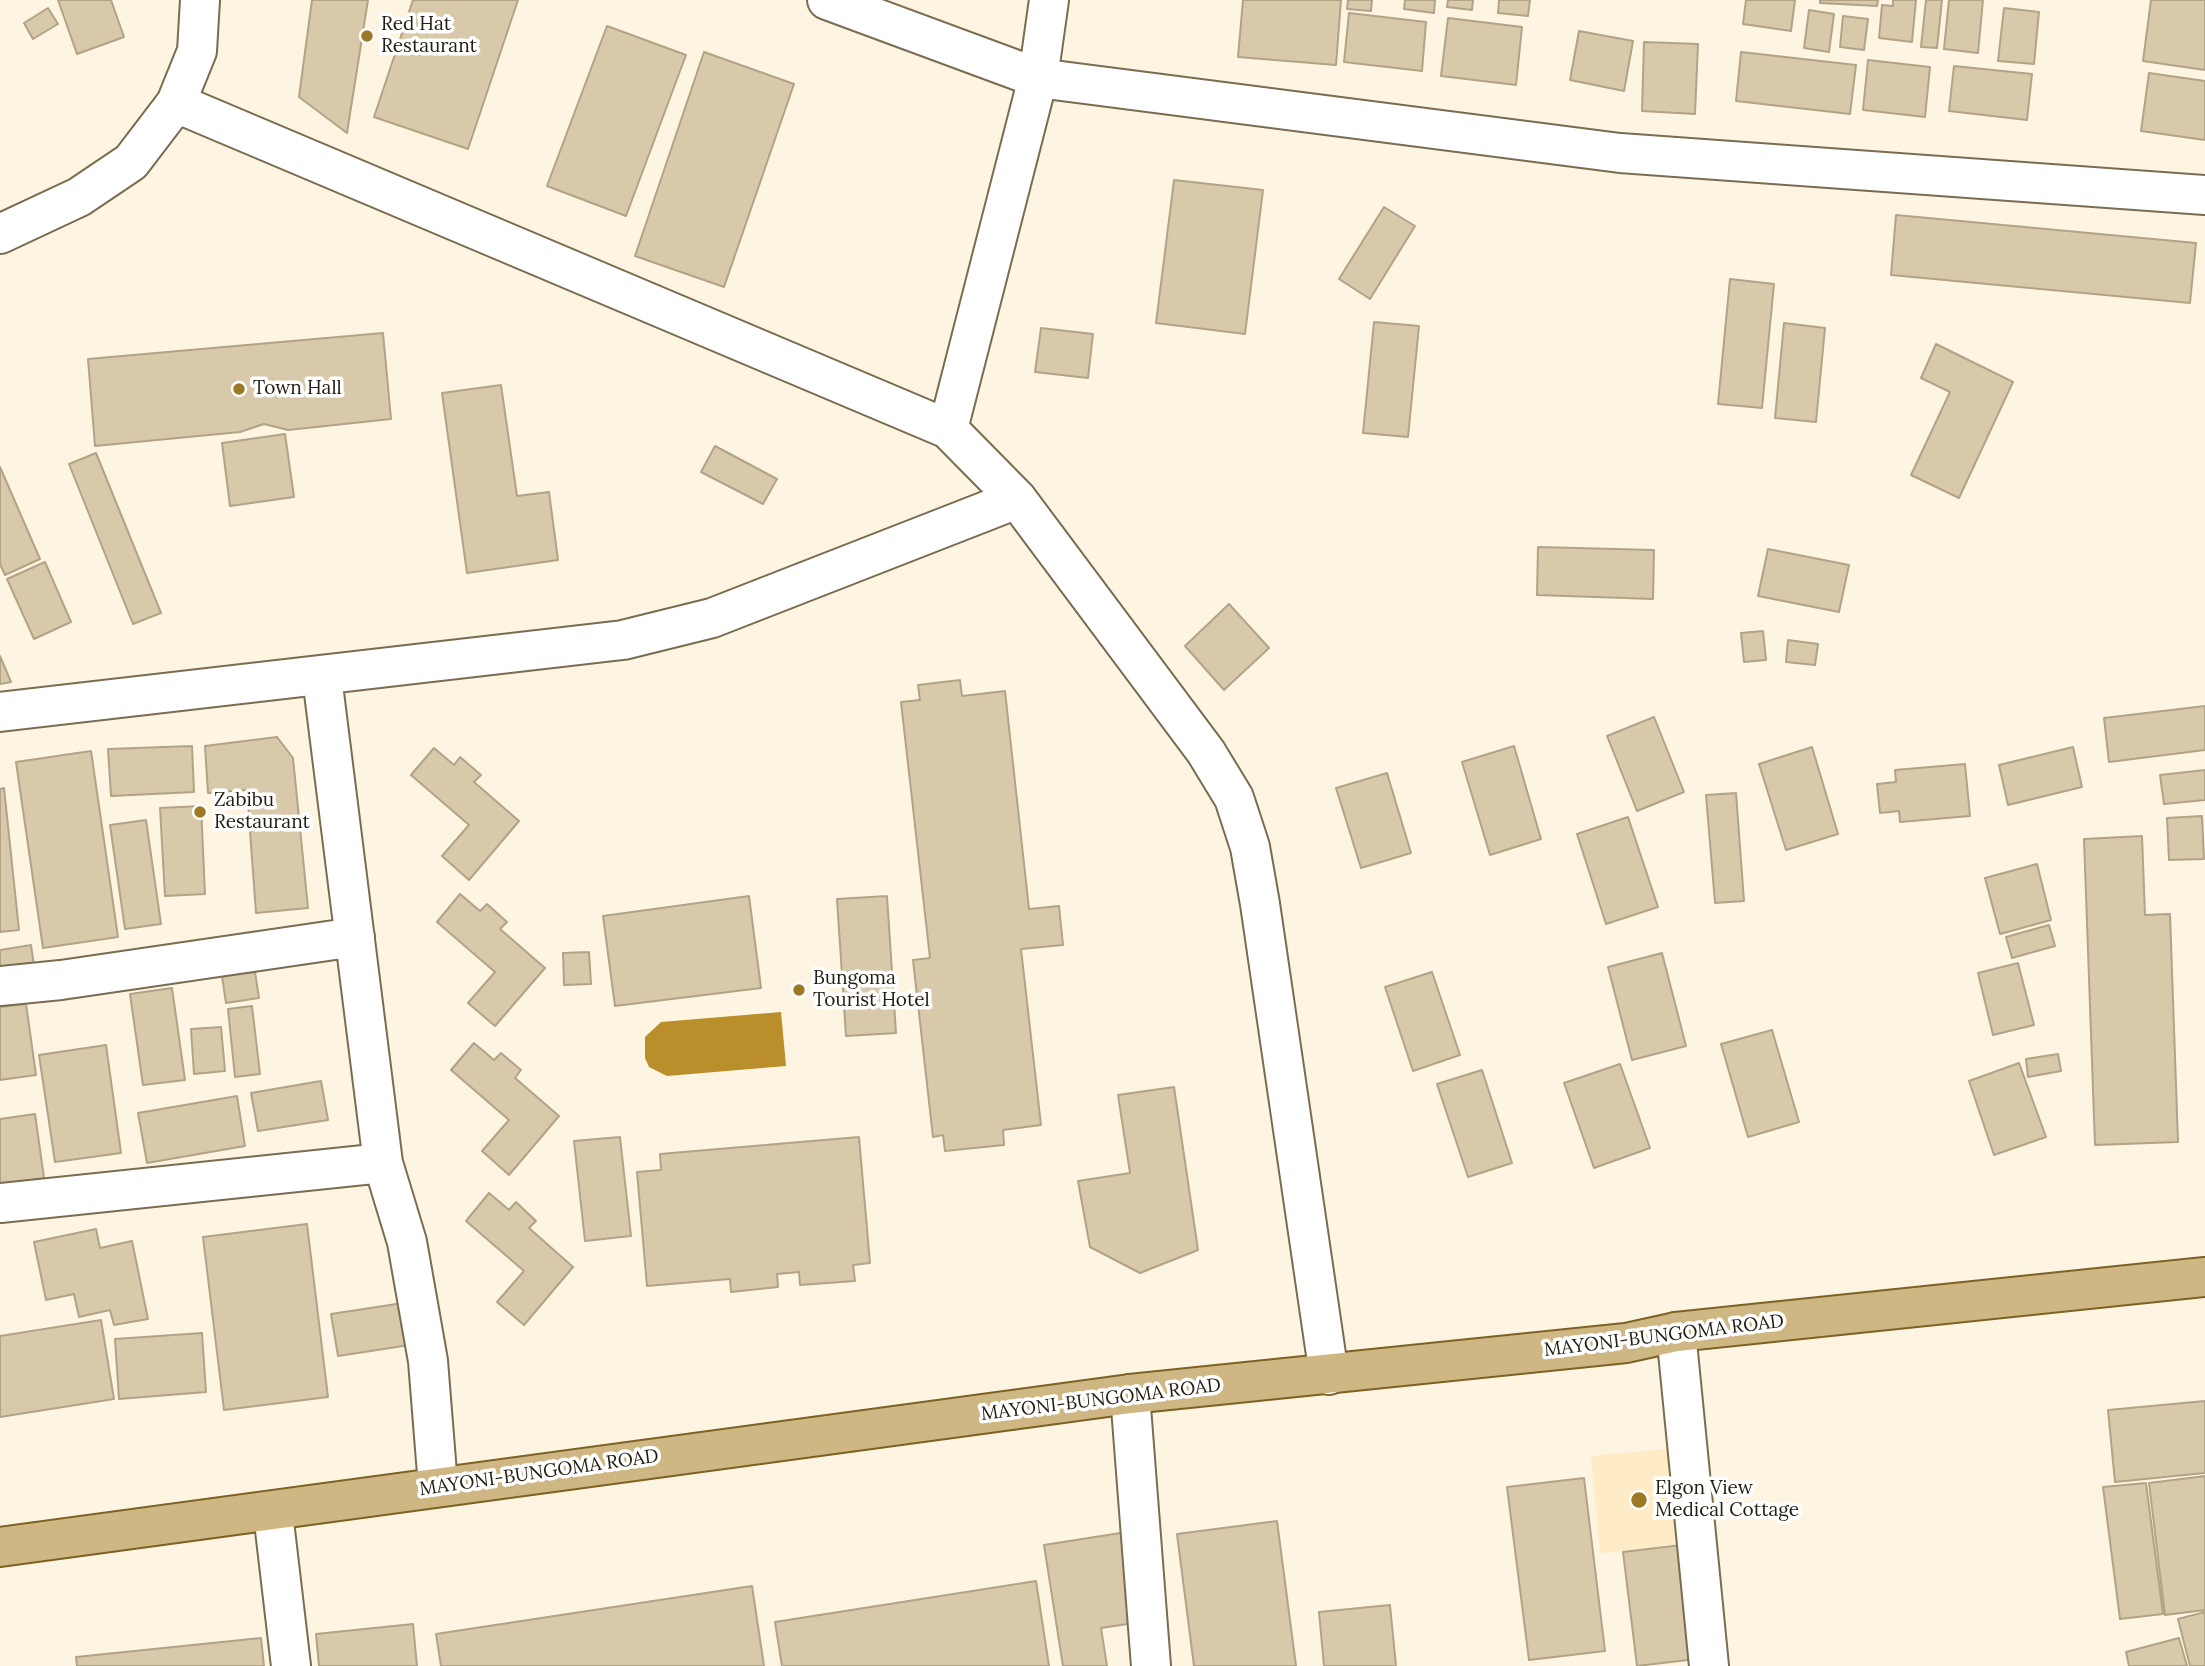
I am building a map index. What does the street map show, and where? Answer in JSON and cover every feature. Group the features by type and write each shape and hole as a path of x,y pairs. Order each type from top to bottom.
{"main road":[{"name":"MAYONI-BUNGOMA ROAD","path":"0,1547 273,1513 438,1486 1130,1394 1626,1343 1676,1332 2205,1277"}],"street":[{"path":"0,234 79,197 131,162 176,103 197,51 200,0"},
{"path":"827,0 1038,78 1620,153 2205,195"},
{"path":"948,429 1038,78 1049,0"},
{"path":"176,103 948,429 1017,499 1206,752 1234,799 1250,847 1329,1375"},
{"path":"0,712 322,677 623,640 699,621 1017,499"},
{"path":"322,677 383,1163 407,1242 428,1361 438,1486"},
{"path":"0,986 61,980 355,937"},
{"path":"0,1203 383,1163"},
{"path":"1676,1332 1709,1666"},
{"path":"1130,1394 1152,1666"},
{"path":"273,1513 291,1666"}],"shaded area":[{"path":"781,1012 786,1066 667,1076 649,1067 645,1058 645,1037 661,1022"},
{"name":"Elgon View Medical Cottage","path":"1677,1448 1686,1545 1600,1553 1591,1456"}],"building":[{"path":"58,0 111,0 124,37 77,54"},
{"path":"312,0 368,0 347,133 299,97"},
{"path":"413,0 518,0 468,149 374,117"},
{"path":"1243,0 1341,0 1336,65 1238,57"},
{"path":"1348,0 1372,0 1371,11 1347,9"},
{"path":"1405,0 1435,0 1434,13 1404,9"},
{"path":"1448,0 1473,0 1472,10 1447,7"},
{"path":"1499,0 1530,0 1528,16 1498,13"},
{"path":"1746,0 1795,0 1791,31 1743,24"},
{"path":"1820,0 1878,0 1877,6 1820,3"},
{"path":"1893,0 1916,0 1912,42 1879,38 1882,5 1893,6"},
{"path":"1926,0 1942,0 1937,48 1921,47"},
{"path":"1949,0 1983,0 1978,53 1944,49"},
{"path":"2151,0 2205,0 2205,70 2143,61"},
{"path":"48,8 58,24 33,39 24,23"},
{"path":"2004,8 2039,12 2034,64 1998,61"},
{"path":"1809,10 1834,14 1829,52 1804,48"},
{"path":"1349,13 1426,22 1422,71 1344,62"},
{"path":"1843,16 1868,19 1864,50 1840,47"},
{"path":"1448,18 1522,27 1516,85 1441,76"},
{"path":"607,26 686,55 626,216 547,186"},
{"path":"1579,31 1633,41 1624,91 1570,80"},
{"path":"1644,42 1698,44 1695,114 1642,111"},
{"path":"704,52 794,84 724,287 635,256"},
{"path":"1741,52 1856,65 1850,114 1736,101"},
{"path":"1868,60 1930,67 1925,117 1863,110"},
{"path":"1954,66 2032,74 2027,120 1949,111"},
{"path":"2149,73 2205,81 2205,140 2141,131"},
{"path":"1174,180 1263,190 1245,334 1156,323"},
{"path":"1384,207 1415,226 1370,299 1339,279"},
{"path":"1896,215 2196,243 2190,303 1891,275"},
{"path":"1730,279 1774,284 1762,408 1718,404"},
{"path":"1374,322 1419,326 1408,437 1363,433"},
{"path":"1784,323 1825,328 1816,422 1775,418"},
{"path":"1041,328 1093,334 1088,378 1035,372"},
{"name":"Town Hall","path":"383,333 391,419 288,430 264,424 240,432 95,446 88,359"},
{"path":"1936,344 2013,382 1959,498 1911,475 1950,392 1921,378"},
{"path":"501,385 517,496 549,492 558,560 467,573 442,393"},
{"path":"285,434 294,497 230,506 222,443"},
{"path":"715,446 777,479 763,504 701,472"},
{"path":"96,453 161,613 133,624 69,464"},
{"path":"0,467 40,559 5,575 0,564"},
{"path":"1538,547 1654,550 1653,599 1537,595"},
{"path":"1768,549 1849,565 1839,612 1758,596"},
{"path":"45,562 71,622 34,639 7,579"},
{"path":"1229,604 1269,648 1224,690 1185,646"},
{"path":"1763,631 1766,660 1744,662 1741,633"},
{"path":"1788,640 1818,644 1815,665 1786,662"},
{"path":"0,656 11,682 0,684"},
{"path":"960,680 962,696 1005,691 1029,909 1059,906 1063,945 1021,949 1041,1125 1003,1130 1004,1145 945,1151 943,1135 933,1137 913,960 930,958 901,702 920,700 918,685"},
{"path":"2205,706 2205,750 2109,762 2104,718"},
{"path":"1654,717 1684,792 1637,811 1607,736"},
{"path":"277,737 293,758 308,908 256,913 247,790 208,793 205,746"},
{"path":"192,746 194,792 111,796 108,749"},
{"path":"1514,746 1541,839 1490,855 1462,762"},
{"path":"1812,747 1838,834 1786,850 1759,764"},
{"path":"2073,747 2082,787 2008,805 1999,765"},
{"path":"434,748 454,765 460,757 481,775 474,782 519,821 469,880 442,856 469,825 411,775"},
{"path":"91,751 118,937 43,948 16,762"},
{"path":"1965,764 1970,816 1900,822 1899,811 1880,813 1877,784 1896,782 1895,770"},
{"path":"2205,770 2205,800 2164,804 2160,775"},
{"path":"1387,773 1411,853 1361,868 1336,788"},
{"path":"4,788 19,930 0,932 0,789"},
{"path":"1736,793 1744,901 1715,903 1706,795"},
{"path":"201,806 205,894 165,896 160,808"},
{"path":"2202,816 2204,859 2169,860 2167,818"},
{"path":"1628,817 1658,907 1606,924 1577,834"},
{"path":"146,820 161,924 125,929 110,825"},
{"path":"2142,836 2145,915 2170,914 2178,1142 2095,1145 2084,839"},
{"path":"2037,864 2051,920 2000,934 1985,878"},
{"path":"460,894 480,911 487,904 507,922 500,929 545,968 495,1026 468,1003 495,972 437,922"},
{"path":"749,896 761,988 615,1006 603,916"},
{"path":"887,896 896,1033 846,1036 837,899"},
{"path":"2049,925 2055,946 2012,958 2006,937"},
{"path":"31,945 35,973 0,978 0,950"},
{"path":"589,952 591,984 564,985 563,953"},
{"path":"1662,953 1686,1046 1632,1060 1608,967"},
{"path":"2018,963 2034,1025 1993,1035 1978,973"},
{"path":"255,972 259,998 226,1003 222,976"},
{"path":"1432,972 1460,1055 1413,1071 1385,987"},
{"path":"172,988 185,1080 143,1085 130,994"},
{"path":"26,1004 36,1075 0,1080 0,1007"},
{"path":"252,1006 260,1074 235,1077 228,1009"},
{"path":"221,1027 225,1071 194,1074 191,1029"},
{"path":"1772,1030 1799,1122 1748,1137 1721,1044"},
{"path":"474,1043 494,1060 501,1053 521,1070 515,1078 559,1116 509,1175 482,1151 509,1120 451,1070"},
{"path":"106,1045 121,1153 55,1162 39,1055"},
{"path":"2058,1054 2061,1071 2028,1077 2026,1059"},
{"path":"2019,1063 2046,1137 1994,1155 1969,1081"},
{"path":"1620,1064 1650,1148 1594,1168 1564,1083"},
{"path":"1482,1070 1512,1163 1468,1177 1437,1084"},
{"path":"321,1081 328,1120 258,1131 251,1093"},
{"path":"1174,1087 1198,1250 1140,1273 1090,1247 1078,1181 1130,1173 1118,1095"},
{"path":"237,1096 245,1146 147,1163 138,1113"},
{"path":"35,1114 44,1178 0,1185 0,1119"},
{"path":"620,1137 631,1236 585,1241 574,1141"},
{"path":"859,1137 870,1263 853,1265 855,1281 800,1285 799,1272 777,1274 778,1287 731,1292 730,1279 647,1286 637,1172 661,1170 660,1154"},
{"path":"489,1193 509,1210 516,1202 536,1221 529,1228 573,1267 524,1325 497,1302 524,1271 466,1221"},
{"path":"307,1224 328,1397 224,1410 203,1237"},
{"path":"96,1229 100,1248 132,1241 148,1319 114,1325 110,1310 79,1317 74,1294 46,1300 34,1242"},
{"path":"403,1303 410,1345 338,1356 331,1314"},
{"path":"101,1320 114,1399 0,1417 0,1336"},
{"path":"202,1333 206,1392 119,1399 115,1339"},
{"path":"2205,1401 2205,1473 2115,1482 2108,1410"},
{"path":"2205,1476 2205,1610 2165,1615 2149,1483"},
{"path":"1584,1478 1605,1651 1529,1660 1507,1487"},
{"path":"2146,1483 2163,1614 2120,1619 2103,1487"},
{"path":"1277,1521 1296,1666 1194,1666 1177,1534"},
{"path":"1127,1532 1141,1622 1101,1628 1107,1666 1063,1666 1044,1545"},
{"path":"1690,1544 1705,1658 1637,1666 1623,1552"},
{"path":"1036,1581 1049,1666 782,1666 775,1622"},
{"path":"752,1586 764,1666 441,1666 436,1634"},
{"path":"1390,1605 1396,1666 1324,1666 1319,1612"},
{"path":"2205,1612 2205,1666 2190,1666 2178,1619"},
{"path":"413,1624 417,1666 319,1666 316,1634"},
{"path":"261,1638 264,1666 77,1666 76,1657"},
{"path":"2179,1638 2187,1666 2129,1666 2126,1652"}],"place":[{"name":"Red Hat Restaurant","path":"367,36"},
{"name":"Town Hall","path":"239,389"},
{"name":"Zabibu Restaurant","path":"200,812"},
{"name":"Bungoma Tourist Hotel","path":"799,990"},
{"name":"Elgon View Medical Cottage","path":"1639,1500"}]}
